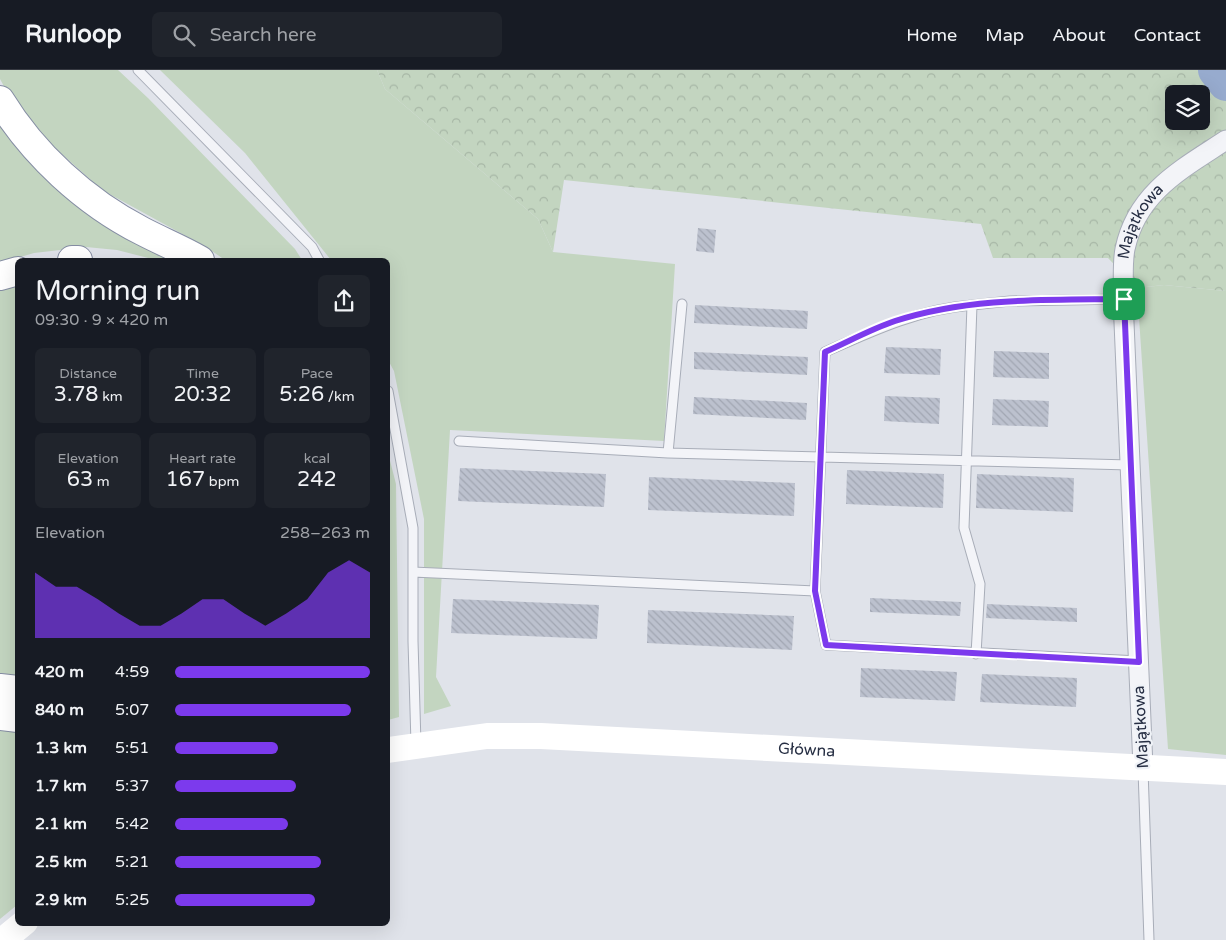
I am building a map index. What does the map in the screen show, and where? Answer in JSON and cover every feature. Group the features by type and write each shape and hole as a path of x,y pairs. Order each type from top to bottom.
{"highway":[{"path":"0,100 36,148 61,174 103,208 141,231 196,258"},
{"path":"0,276 15,272"},
{"path":"0,688 15,690"},
{"path":"0,716 15,718"}],"main road":[{"name":"Główna","path":"390,750 416,744 487,736 541,736 1226,772"},
{"path":"3,940 20,926"}],"street":[{"name":"Majątkowa","path":"1143,768 1124,299 1125,249 1141,207 1170,178 1226,140"}],"lane":[{"path":"138,70 312,247 318,258"},
{"path":"1124,299 1010,301 955,306 894,321 825,352 815,591 826,645 1139,662"},
{"path":"668,453 682,304"},
{"path":"972,305 968,461 964,528 980,584 976,654"},
{"path":"390,402 413,528 416,744"},
{"path":"459,441 668,453 1130,465"},
{"path":"413,572 815,591"},
{"name":"Majątkowa","path":"1143,768 1149,940"}],"green space":[{"path":"0,70 118,70 148,98 295,249 301,258 222,258 206,247 102,190 46,140 6,90 0,79"},
{"path":"160,70 377,70 385,89 538,219 553,252 675,264 664,441 450,430 436,677 451,706 424,714 424,519 394,371 390,364 390,258 329,258 245,153"},
{"path":"377,70 1226,70 1226,291 1164,285 1137,288 1108,258 993,258 981,224 564,180 553,252 538,219 385,89"},
{"path":"0,124 175,258 148,258 117,250 86,247 34,253 0,263"},
{"path":"15,284 15,676 0,673 0,290"},
{"path":"1164,285 1226,291 1226,755 1168,749 1137,288"},
{"path":"390,461 396,484 399,717 390,719"},
{"path":"0,726 15,728 15,907 0,919"}],"building":[{"path":"698,228 716,230 714,253 696,251"},
{"path":"695,305 808,311 807,329 694,323"},
{"path":"886,347 941,349 940,375 884,373"},
{"path":"994,351 1049,353 1049,379 993,377"},
{"path":"694,352 808,357 807,375 694,369"},
{"path":"885,396 940,398 939,424 884,421"},
{"path":"694,397 807,403 806,420 693,414"},
{"path":"993,399 1049,401 1048,427 992,425"},
{"path":"460,468 606,474 604,507 458,501"},
{"path":"847,470 944,474 943,508 846,504"},
{"path":"977,474 1074,478 1073,512 976,508"},
{"path":"649,477 795,483 794,516 648,510"},
{"path":"870,598 961,602 960,616 870,612"},
{"path":"453,599 599,605 597,639 451,633"},
{"path":"987,604 1077,608 1077,622 986,618"},
{"path":"648,610 794,616 792,650 647,643"},
{"path":"861,668 957,672 955,701 860,697"},
{"path":"982,674 1077,678 1076,707 980,702"}],"waterway":[{"path":"1216,70 1226,83"}],"route":[{"path":"1124,299 1139,662 826,645 815,591 825,352 894,321 955,306 1010,301 1124,299"}]}
